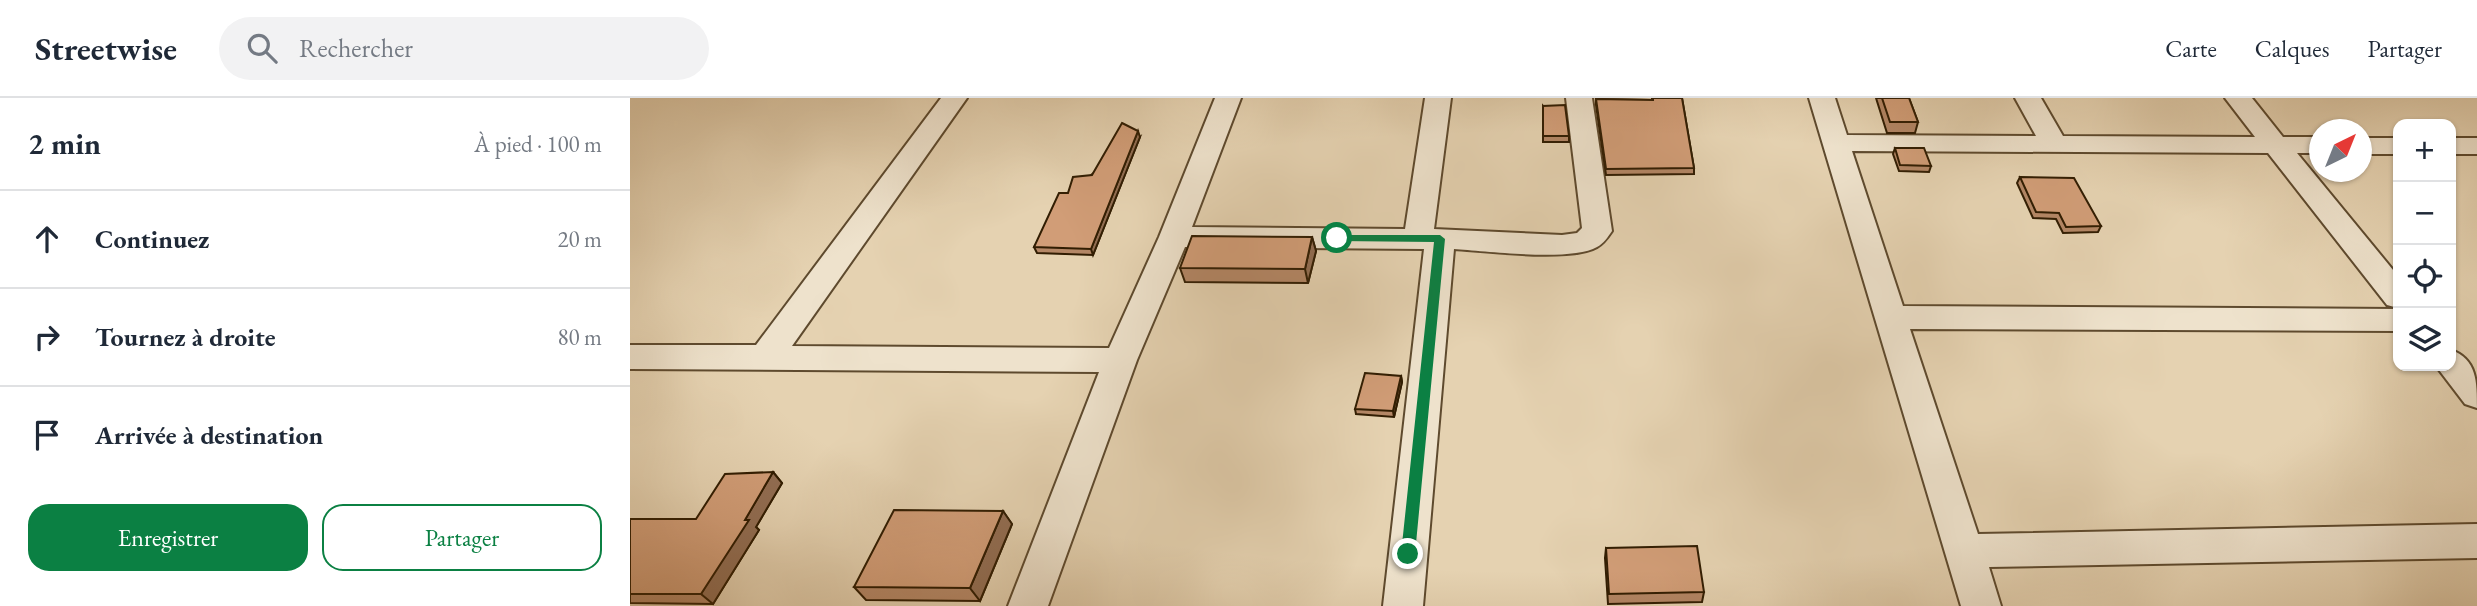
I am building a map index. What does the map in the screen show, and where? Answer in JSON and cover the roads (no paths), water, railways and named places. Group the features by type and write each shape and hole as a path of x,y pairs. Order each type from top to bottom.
{"street":[{"path":"765,358 954,98"},
{"path":"1028,606 1120,360 1174,237 1227,98"},
{"path":"1403,606 1438,98"},
{"path":"1174,237 1429,239 1562,244 1586,241 1597,231 1578,98"},
{"path":"1822,98 1981,606"},
{"path":"2028,98 2054,144"},
{"path":"2238,98 2393,291"},
{"path":"1836,143 2309,145"},
{"path":"2372,146 2393,146"},
{"path":"2456,146 2477,146"},
{"path":"1890,317 2393,320"},
{"path":"630,357 1120,360"},
{"path":"2456,368 2477,395"},
{"path":"1965,551 2477,541"}]}
